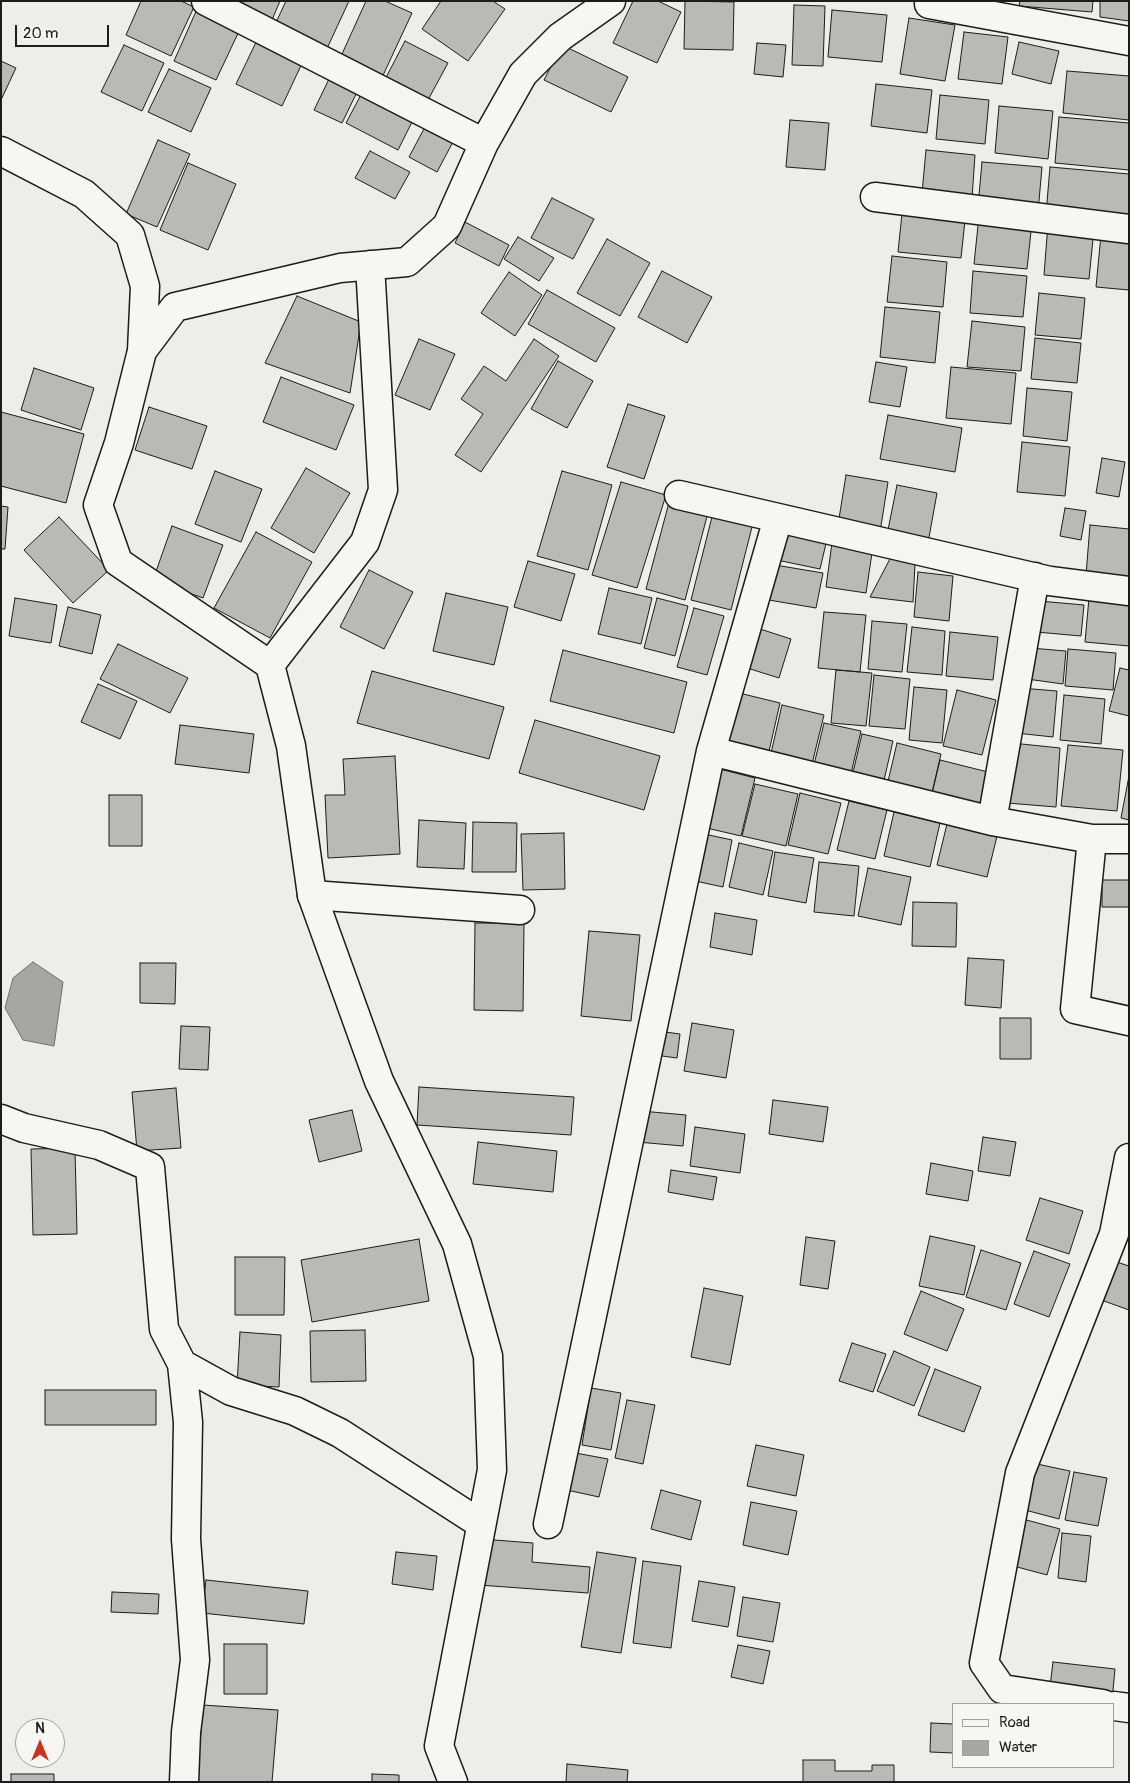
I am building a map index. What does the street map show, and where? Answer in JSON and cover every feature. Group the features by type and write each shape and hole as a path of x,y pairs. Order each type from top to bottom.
{"street":[{"path":"206,1 484,144"},
{"path":"142,351 175,307 340,268 407,262 447,226 484,144 523,74 560,37 611,1"},
{"path":"924,2 1129,41"},
{"path":"1,151 84,194 130,235 145,286 142,351 119,443 98,505 118,562 270,665 291,746 312,895 379,1081 458,1244 488,1356 492,1470 439,1746 453,1782"},
{"path":"875,197 1129,229"},
{"path":"270,665 365,542 383,490 370,265"},
{"path":"679,495 1035,577 1129,591"},
{"path":"548,1524 711,751 778,518"},
{"path":"992,822 1035,577"},
{"path":"711,751 992,822 1092,839 1129,839"},
{"path":"1092,839 1075,1009 1129,1021"},
{"path":"312,895 520,910"},
{"path":"1,1119 24,1128 99,1145 150,1167 164,1329 182,1364 188,1422 186,1539 195,1660 186,1732 184,1782"},
{"path":"1096,1703 1002,1689 984,1663 1020,1473 1114,1234 1129,1158"},
{"path":"182,1364 231,1391 295,1411 340,1433 481,1524"},
{"path":"1115,1706 1129,1708"}],"water":[{"path":"33,962 63,982 54,1046 23,1040 5,1008 13,978"}],"building":[{"path":"141,1 181,1 194,7 171,56 126,35"},
{"path":"226,1 280,1 269,27"},
{"path":"286,1 349,1 324,55 272,31"},
{"path":"366,1 385,1 412,13 379,84 337,65"},
{"path":"441,1 493,1 505,9 468,61 422,29"},
{"path":"633,1 658,1 681,12 657,63 613,43"},
{"path":"685,1 734,2 733,50 684,49"},
{"path":"1020,1 1093,1 1092,12 1019,6"},
{"path":"1100,1 1129,1 1129,21 1100,17"},
{"path":"794,5 825,6 823,66 792,65"},
{"path":"198,7 241,27 216,80 174,61"},
{"path":"832,10 887,15 882,62 828,57"},
{"path":"909,18 955,25 945,81 900,74"},
{"path":"964,32 1008,37 1002,84 958,79"},
{"path":"260,34 306,55 282,106 236,84"},
{"path":"405,41 448,63 422,111 380,89"},
{"path":"1019,42 1059,51 1051,84 1012,74"},
{"path":"757,43 786,45 783,77 754,74"},
{"path":"124,45 164,63 142,111 101,92"},
{"path":"562,45 628,77 611,112 544,80"},
{"path":"1,61 16,68 1,100"},
{"path":"169,69 211,88 191,132 148,112"},
{"path":"1067,71 1129,76 1129,120 1063,113"},
{"path":"331,75 359,88 342,123 314,110"},
{"path":"876,84 932,90 927,133 871,126"},
{"path":"364,89 415,116 398,150 346,123"},
{"path":"940,95 989,100 985,144 936,139"},
{"path":"999,106 1053,111 1048,159 995,153"},
{"path":"1059,117 1129,123 1129,170 1055,163"},
{"path":"790,120 829,123 825,170 786,167"},
{"path":"426,125 454,140 437,172 409,157"},
{"path":"158,140 190,154 157,227 126,214"},
{"path":"926,150 975,155 972,198 922,193"},
{"path":"370,151 410,172 395,199 355,178"},
{"path":"982,162 1042,167 1038,212 978,206"},
{"path":"188,163 236,184 208,250 160,230"},
{"path":"1050,167 1129,174 1129,222 1046,214"},
{"path":"552,198 594,219 573,259 531,238"},
{"path":"903,204 966,211 961,258 898,252"},
{"path":"979,216 1032,222 1027,269 974,264"},
{"path":"465,222 509,245 499,266 455,243"},
{"path":"1048,224 1094,229 1089,279 1044,275"},
{"path":"1101,235 1129,238 1129,290 1096,287"},
{"path":"518,237 554,258 539,281 504,259"},
{"path":"607,239 650,263 620,316 577,293"},
{"path":"892,256 947,262 943,307 887,302"},
{"path":"662,271 712,297 687,343 638,317"},
{"path":"973,271 1027,276 1023,317 970,313"},
{"path":"509,272 542,295 515,336 481,313"},
{"path":"547,290 615,328 596,362 528,324"},
{"path":"1039,293 1085,298 1081,339 1035,335"},
{"path":"297,296 361,322 350,393 265,363"},
{"path":"885,307 940,312 935,363 880,357"},
{"path":"972,321 1025,327 1021,371 967,367"},
{"path":"1035,338 1081,343 1077,383 1031,379"},
{"path":"419,339 455,354 430,410 395,395"},
{"path":"534,339 559,356 481,472 455,455 483,414 461,399 484,366 506,381"},
{"path":"558,361 593,381 567,428 531,409"},
{"path":"876,362 907,367 900,407 869,402"},
{"path":"951,367 1016,373 1011,424 946,418"},
{"path":"34,368 94,388 81,430 21,410"},
{"path":"281,377 354,405 336,450 263,422"},
{"path":"1027,388 1072,392 1067,441 1023,436"},
{"path":"628,404 665,416 644,479 607,467"},
{"path":"149,407 207,426 192,469 135,450"},
{"path":"1,412 84,434 66,503 1,486"},
{"path":"888,415 962,428 955,472 880,459"},
{"path":"1022,442 1070,447 1065,496 1017,492"},
{"path":"1102,458 1125,462 1119,497 1096,493"},
{"path":"306,468 350,493 314,553 271,528"},
{"path":"215,471 262,489 241,542 195,524"},
{"path":"562,471 612,485 588,570 537,556"},
{"path":"846,475 888,482 880,532 838,525"},
{"path":"621,482 666,495 637,588 592,575"},
{"path":"897,485 937,493 928,543 887,535"},
{"path":"671,495 710,505 685,600 646,589"},
{"path":"715,505 755,515 731,610 691,600"},
{"path":"1,506 8,507 5,549 1,549"},
{"path":"1065,508 1086,511 1081,540 1060,536"},
{"path":"59,517 109,570 73,603 24,550"},
{"path":"780,525 828,535 820,569 772,559"},
{"path":"1090,525 1129,529 1129,579 1086,575"},
{"path":"172,526 223,545 203,598 153,580"},
{"path":"256,532 312,562 270,638 214,608"},
{"path":"832,543 872,553 866,593 826,587"},
{"path":"891,557 915,564 913,602 870,597"},
{"path":"528,561 575,574 561,621 514,607"},
{"path":"769,564 823,573 816,608 763,599"},
{"path":"369,570 413,592 384,649 340,627"},
{"path":"918,572 953,576 949,621 914,617"},
{"path":"609,588 652,598 641,644 598,634"},
{"path":"446,593 508,607 494,665 433,651"},
{"path":"15,598 57,605 51,643 9,636"},
{"path":"657,598 688,606 675,656 644,648"},
{"path":"1089,598 1129,602 1129,646 1085,642"},
{"path":"1039,601 1084,605 1081,636 1036,632"},
{"path":"68,607 101,615 92,654 59,646"},
{"path":"694,608 724,616 707,675 677,667"},
{"path":"824,612 866,615 860,672 818,668"},
{"path":"872,621 907,624 902,672 868,669"},
{"path":"912,627 945,631 942,675 907,672"},
{"path":"757,628 791,639 779,678 744,667"},
{"path":"950,632 998,637 993,680 946,676"},
{"path":"118,644 188,678 170,713 100,679"},
{"path":"1030,648 1066,651 1063,684 1027,679"},
{"path":"1068,649 1116,653 1113,690 1065,686"},
{"path":"563,650 687,682 674,733 550,701"},
{"path":"1120,668 1129,670 1129,716 1109,711"},
{"path":"836,670 872,673 866,726 831,723"},
{"path":"372,671 504,707 489,759 357,723"},
{"path":"874,675 910,679 905,729 869,726"},
{"path":"98,684 137,701 120,739 81,722"},
{"path":"914,687 947,690 942,743 909,740"},
{"path":"1020,688 1057,691 1053,737 1016,733"},
{"path":"957,690 996,700 982,755 943,746"},
{"path":"731,691 780,703 767,760 718,749"},
{"path":"1064,695 1105,699 1101,744 1060,740"},
{"path":"782,705 824,715 810,772 769,762"},
{"path":"535,720 660,756 644,810 519,773"},
{"path":"824,723 861,731 849,782 812,773"},
{"path":"180,725 254,734 249,773 175,764"},
{"path":"862,734 893,741 882,789 851,781"},
{"path":"897,743 941,754 930,801 886,790"},
{"path":"1012,743 1060,748 1056,807 1007,803"},
{"path":"1068,745 1123,750 1117,811 1061,806"},
{"path":"395,756 400,854 328,858 325,795 345,795 343,759"},
{"path":"940,760 996,774 987,812 931,798"},
{"path":"712,767 755,778 741,836 698,826"},
{"path":"1129,776 1129,820 1121,818"},
{"path":"755,784 798,794 786,846 742,836"},
{"path":"800,793 841,803 828,854 788,845"},
{"path":"109,795 142,795 142,846 109,846"},
{"path":"849,801 887,810 875,859 837,850"},
{"path":"894,812 940,823 930,867 884,856"},
{"path":"419,820 466,823 464,869 417,867"},
{"path":"948,820 998,832 987,877 937,865"},
{"path":"473,822 517,823 516,872 472,872"},
{"path":"695,832 732,840 723,887 686,879"},
{"path":"564,833 565,889 523,890 521,834"},
{"path":"739,843 773,851 763,895 729,887"},
{"path":"775,852 814,858 806,903 768,896"},
{"path":"819,862 859,866 854,916 814,912"},
{"path":"868,868 911,877 901,925 858,916"},
{"path":"1102,880 1129,880 1129,907 1102,907"},
{"path":"913,902 957,903 956,947 912,946"},
{"path":"715,913 757,920 752,955 710,947"},
{"path":"475,923 524,923 523,1011 474,1010"},
{"path":"589,931 640,935 631,1021 581,1016"},
{"path":"968,958 1004,960 1001,1008 965,1005"},
{"path":"140,963 176,963 175,1004 140,1003"},
{"path":"1000,1018 1031,1018 1031,1059 1000,1059"},
{"path":"692,1023 734,1030 726,1078 684,1071"},
{"path":"181,1026 210,1027 208,1070 179,1069"},
{"path":"658,1031 680,1034 677,1058 655,1055"},
{"path":"419,1087 574,1097 571,1135 417,1125"},
{"path":"176,1088 181,1148 137,1151 132,1092"},
{"path":"773,1100 828,1107 823,1142 769,1134"},
{"path":"352,1110 362,1151 319,1162 309,1120"},
{"path":"641,1111 686,1115 683,1146 637,1142"},
{"path":"695,1127 745,1134 740,1173 690,1166"},
{"path":"983,1137 1016,1142 1010,1176 978,1171"},
{"path":"478,1142 557,1151 553,1192 473,1184"},
{"path":"75,1148 77,1234 33,1235 31,1149"},
{"path":"931,1163 973,1171 968,1201 926,1194"},
{"path":"671,1170 717,1177 713,1200 668,1192"},
{"path":"1040,1198 1083,1211 1069,1254 1026,1240"},
{"path":"930,1236 975,1246 964,1295 919,1286"},
{"path":"806,1237 835,1241 828,1289 800,1285"},
{"path":"419,1239 429,1301 312,1322 301,1260"},
{"path":"981,1250 1021,1263 1006,1310 966,1297"},
{"path":"1034,1251 1070,1264 1049,1317 1014,1304"},
{"path":"235,1257 285,1257 284,1315 235,1315"},
{"path":"1107,1259 1129,1266 1129,1310 1093,1297"},
{"path":"704,1288 743,1296 730,1365 691,1357"},
{"path":"921,1291 964,1309 947,1351 904,1334"},
{"path":"365,1330 366,1381 311,1382 310,1331"},
{"path":"240,1332 281,1335 279,1387 237,1385"},
{"path":"852,1343 886,1354 873,1392 839,1381"},
{"path":"894,1351 930,1367 914,1406 877,1391"},
{"path":"935,1369 981,1387 964,1432 918,1415"},
{"path":"591,1388 621,1393 611,1450 582,1445"},
{"path":"45,1390 156,1390 156,1425 45,1425"},
{"path":"627,1400 655,1405 643,1464 615,1458"},
{"path":"756,1445 804,1455 796,1496 747,1486"},
{"path":"570,1452 608,1459 599,1497 562,1489"},
{"path":"1037,1464 1070,1471 1059,1519 1025,1510"},
{"path":"1074,1472 1107,1478 1098,1526 1065,1520"},
{"path":"661,1490 701,1501 691,1540 651,1529"},
{"path":"751,1502 797,1511 788,1555 743,1545"},
{"path":"1019,1518 1060,1529 1047,1575 1006,1564"},
{"path":"1062,1533 1091,1536 1086,1582 1058,1578"},
{"path":"482,1539 533,1543 532,1562 590,1567 588,1593 479,1585"},
{"path":"396,1552 437,1556 433,1590 392,1584"},
{"path":"597,1552 636,1558 621,1653 581,1647"},
{"path":"643,1561 681,1566 671,1648 633,1643"},
{"path":"206,1580 308,1591 304,1624 202,1613"},
{"path":"699,1581 735,1587 728,1627 692,1621"},
{"path":"112,1592 159,1594 158,1614 111,1612"},
{"path":"743,1597 780,1603 773,1642 737,1636"},
{"path":"224,1644 267,1644 267,1694 224,1694"},
{"path":"738,1645 770,1651 763,1684 731,1677"},
{"path":"1053,1662 1115,1669 1112,1701 1049,1695"},
{"path":"203,1705 278,1710 272,1782 197,1782"},
{"path":"931,1723 952,1724 952,1753 930,1752"},
{"path":"803,1760 835,1760 835,1771 872,1771 872,1765 894,1765 894,1782 803,1782"},
{"path":"567,1764 628,1770 627,1782 566,1782"},
{"path":"11,1774 54,1774 54,1782 11,1782"},
{"path":"372,1774 399,1775 399,1782 372,1782"}]}
